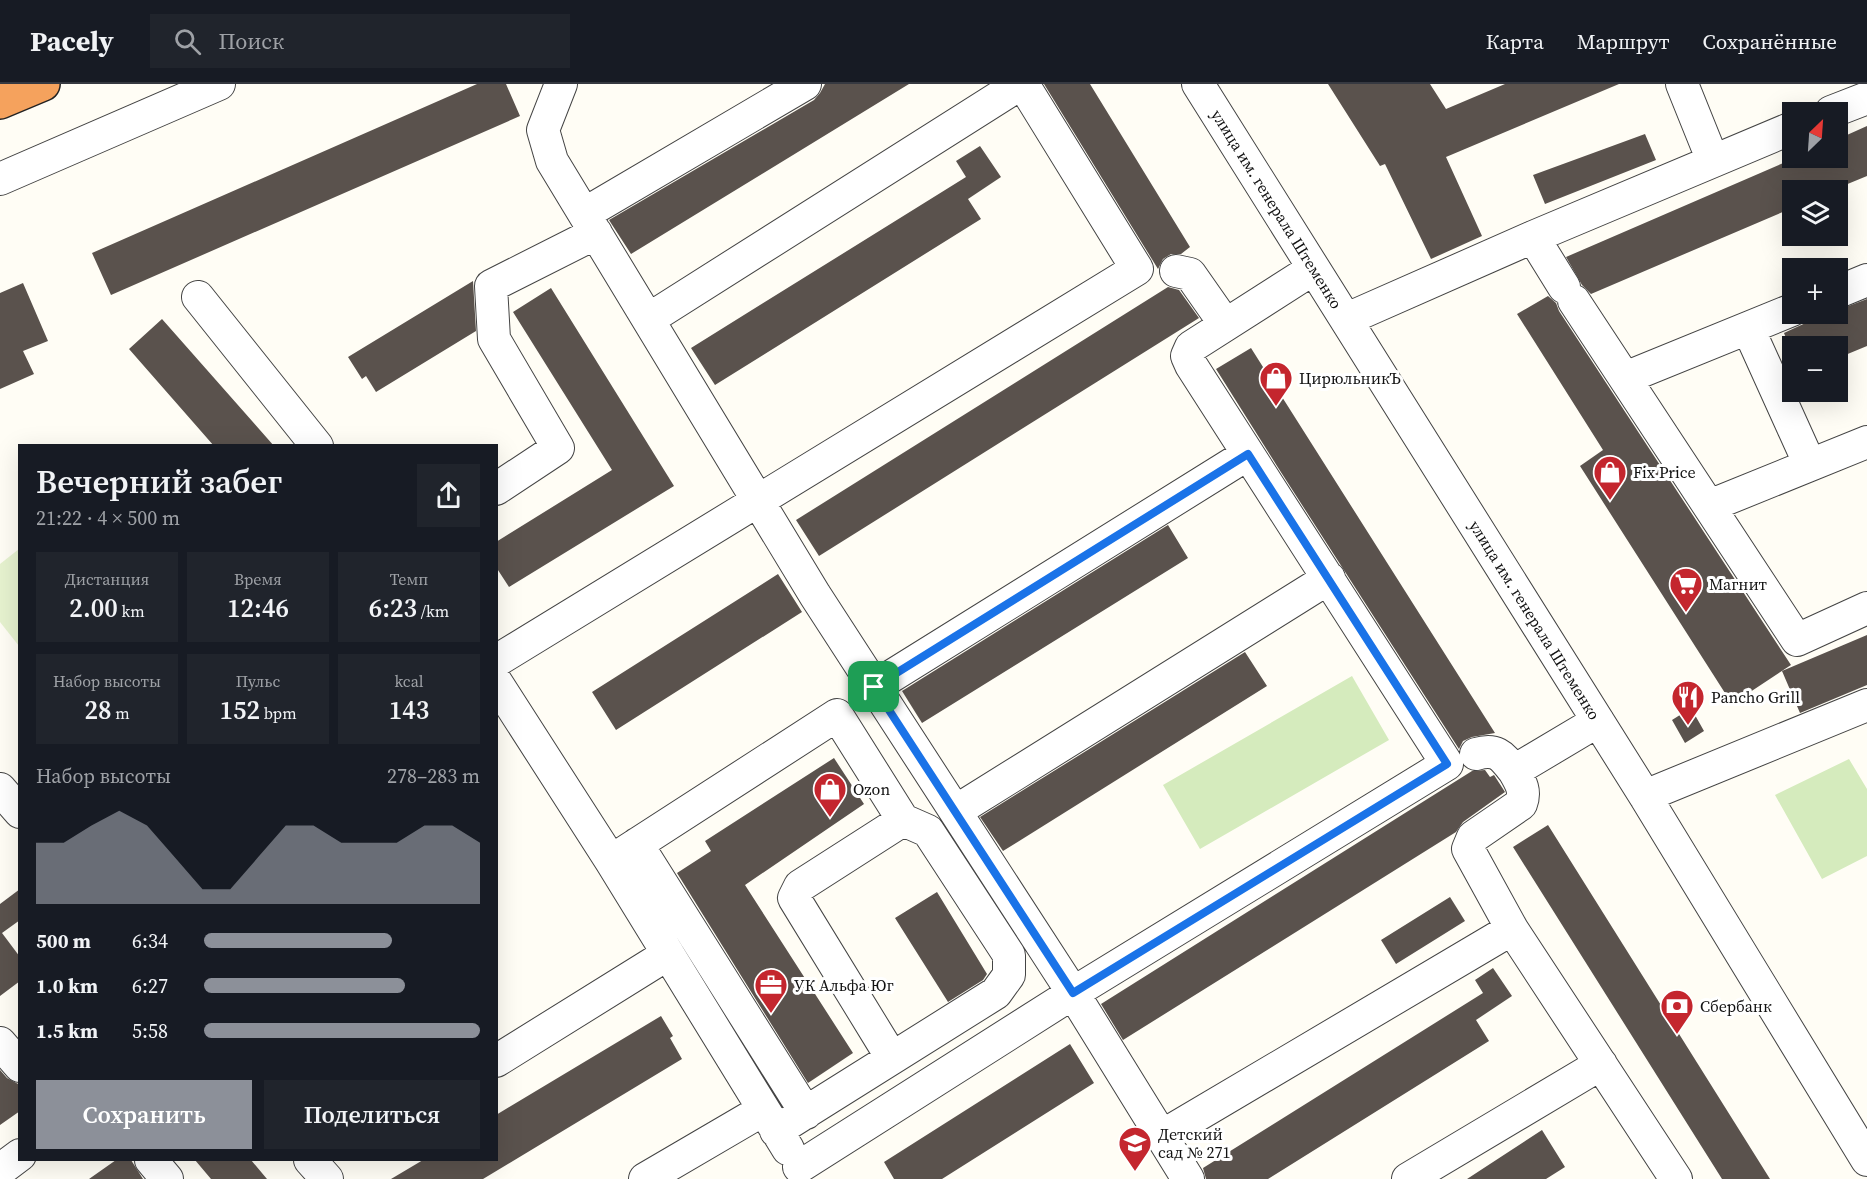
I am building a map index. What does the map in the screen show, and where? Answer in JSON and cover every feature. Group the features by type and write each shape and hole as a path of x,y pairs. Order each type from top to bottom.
{"highway":[{"path":"0,102 43,84"}],"street":[{"path":"0,179 219,84"},
{"path":"561,84 543,130 552,161 758,502 874,687 1073,993 1188,1179"},
{"path":"498,488 558,448 494,339 491,286 805,84"},
{"path":"649,319 1022,84 1158,272"},
{"name":"улица им. генерала Штеменко","path":"1198,84 1645,796 1867,1160"},
{"path":"1682,84 1713,161"},
{"path":"1848,105 1867,98"},
{"path":"1347,319 1533,237 1782,132"},
{"path":"1533,237 1797,640 1867,609"},
{"path":"1313,269 1191,347 1187,356 1329,578 1461,759"},
{"path":"498,660 758,502 1158,272 1191,274 1225,324"},
{"path":"1848,288 1867,280"},
{"path":"198,297 315,444"},
{"path":"1625,378 1782,314"},
{"path":"1748,328 1810,465"},
{"path":"1708,506 1867,442"},
{"path":"874,687 1248,454"},
{"path":"956,811 1329,578"},
{"path":"498,685 611,861 803,1173 1073,993 1461,759 1485,752 1502,755 1514,771 1522,786 1524,796 1521,804 1473,837 1468,849 1512,929 1676,1179"},
{"path":"1645,796 1864,712"},
{"path":"611,861 837,715 903,820 928,831 1009,955 1009,975 996,993 806,1113 770,1121 645,1179"},
{"path":"1514,771 1598,721"},
{"path":"0,789 18,810"},
{"path":"892,1058 794,898 800,886 903,820"},
{"path":"637,844 806,1113"},
{"path":"1162,1136 1512,929"},
{"path":"498,1060 668,954"},
{"path":"0,1043 18,1064"},
{"path":"1408,1179 1601,1064"},
{"path":"0,1170 18,1156"},
{"path":"152,1161 167,1179"}],"green space":[{"path":"18,550 18,645 0,622 0,564"},
{"path":"1352,676 1389,740 1200,849 1163,785"},
{"path":"1849,759 1867,789 1867,856 1822,879 1775,795"}],"building":[{"path":"477,84 506,84 520,116 111,295 92,253"},
{"path":"825,84 909,84 631,254 609,220 814,100"},
{"path":"1044,84 1090,84 1190,247 1181,254 1171,254 1163,259 1158,269"},
{"path":"1328,84 1430,84 1446,109 1505,84 1619,84 1446,157 1482,236 1431,259 1385,164 1380,166"},
{"path":"1867,126 1867,176 1848,184 1848,180 1782,180 1782,212 1591,294 1582,285 1566,257 1782,164 1782,168 1848,168 1848,135"},
{"path":"1645,134 1656,160 1545,204 1533,175"},
{"path":"980,146 1001,177 968,199 981,219 715,385 691,348 966,177 956,161"},
{"path":"473,281 476,331 376,392 366,376 362,379 348,357"},
{"path":"23,283 48,341 23,351 34,374 0,389 0,293"},
{"path":"1168,287 1179,290 1199,318 819,556 796,520"},
{"path":"551,288 674,486 509,587 498,570 498,541 612,470 513,312"},
{"path":"1548,296 1556,303 1559,311 1791,665 1732,704 1580,466 1603,450 1517,314"},
{"path":"1867,299 1867,346 1848,354 1848,336 1785,336 1784,333 1803,324 1848,324 1848,306"},
{"path":"162,319 272,444 212,444 129,349"},
{"path":"1251,348 1495,733 1463,741 1459,749 1277,466 1216,369"},
{"path":"1168,525 1188,558 922,723 902,691"},
{"path":"778,574 802,612 616,730 592,692"},
{"path":"1867,635 1867,685 1800,713 1782,671"},
{"path":"1245,652 1267,686 1003,851 980,817"},
{"name":"Pancho Grill","path":"1691,708 1704,731 1685,743 1672,720"},
{"path":"834,758 864,804 745,885 853,1053 808,1083 677,873 711,851 705,841"},
{"path":"1485,770 1490,777 1494,775 1505,792 1463,822 1456,832 1123,1040 1101,1004 1472,771"},
{"path":"1548,825 1770,1179 1722,1179 1513,847"},
{"path":"18,890 18,921 2,933 18,954 18,982 0,996 0,904"},
{"path":"937,892 987,974 983,980 948,1002 895,918"},
{"path":"1450,897 1465,921 1396,964 1381,940"},
{"path":"1493,968 1512,996 1476,1020 1489,1041 1268,1179 1206,1179 1203,1168 1483,993 1475,980"},
{"path":"661,1016 673,1036 670,1038 682,1059 483,1179 391,1179 421,1161 498,1161 498,1114"},
{"path":"1070,1044 1094,1083 942,1179 894,1179 884,1162"},
{"path":"0,1070 7,1078 18,1084 18,1112 0,1125"},
{"path":"1542,1130 1565,1167 1546,1179 1467,1179"},
{"path":"115,1161 132,1161 143,1179 89,1179"},
{"path":"196,1161 252,1161 267,1179 211,1179"}],"place":[{"name":"ЦирюльникЪ","path":"1276,407"},
{"name":"Fix Price","path":"1610,501"},
{"name":"Магнит","path":"1686,613"},
{"name":"Pancho Grill","path":"1688,726"},
{"name":"Ozon","path":"830,818"},
{"name":"УК Альфа Юг","path":"771,1014"},
{"name":"Сбербанк","path":"1677,1035"},
{"name":"Детский сад № 271","path":"1135,1172"}],"route":[{"path":"1248,454 1447,764 1073,993 874,687 1248,454"}]}
